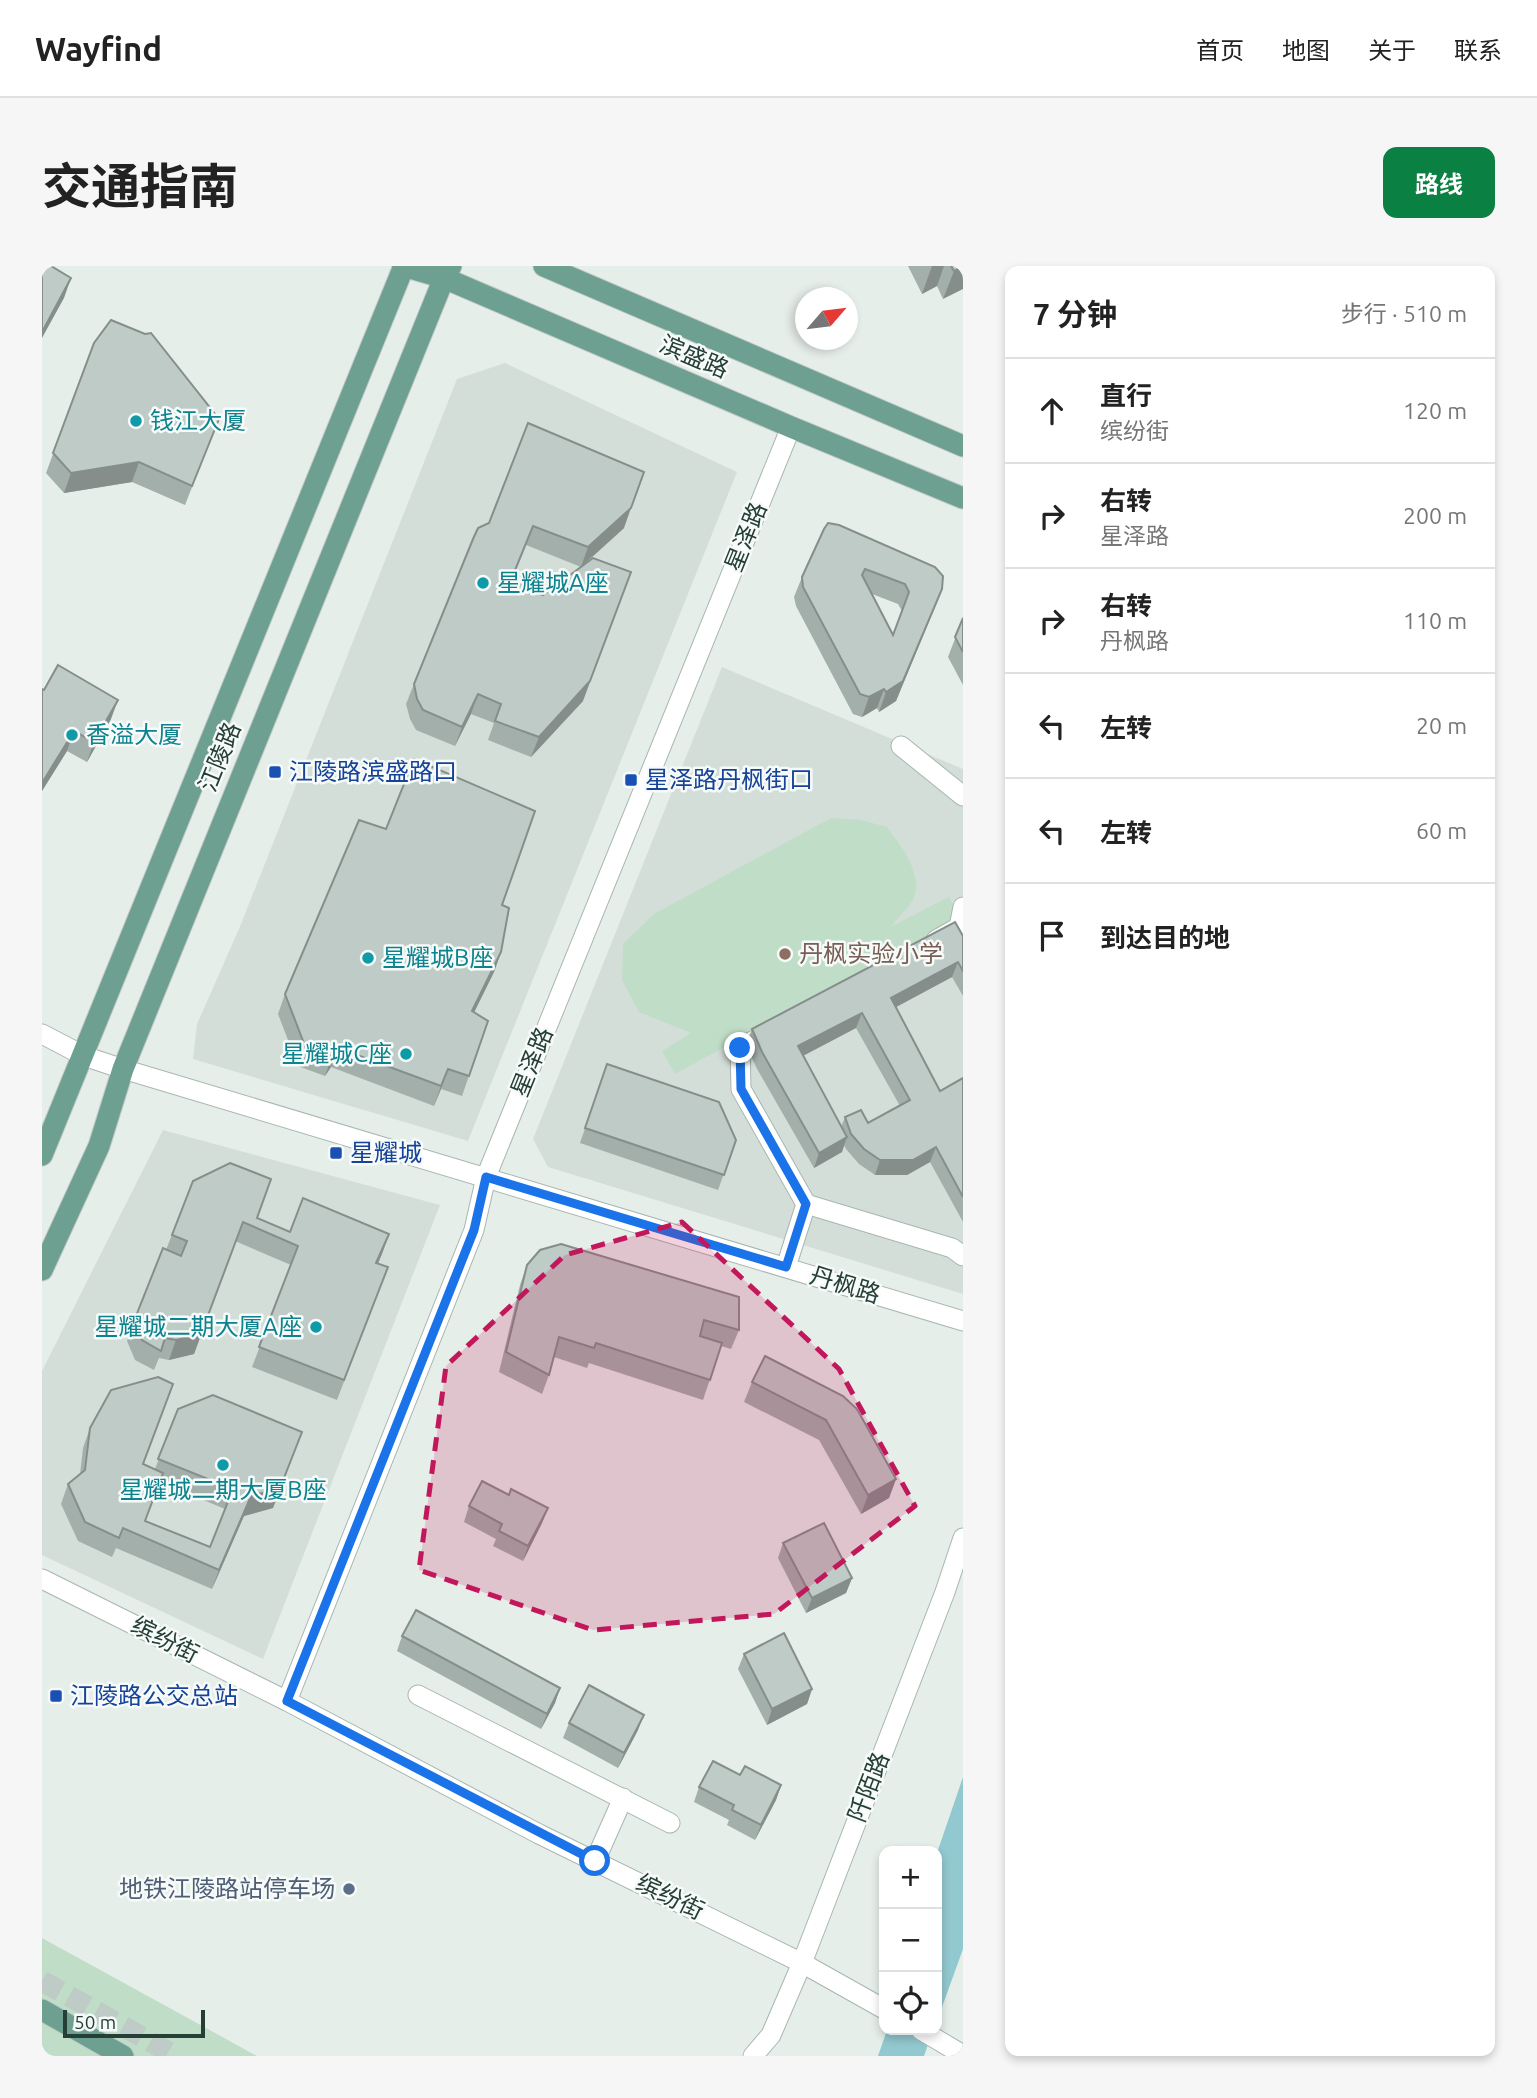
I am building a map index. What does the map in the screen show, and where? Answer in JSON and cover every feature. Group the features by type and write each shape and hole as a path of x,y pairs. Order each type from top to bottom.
{"main road":[{"name":"滨盛路","path":"403,266 447,272 791,427 963,498"},
{"name":"江陵路","path":"42,1155 403,266"},
{"name":"滨盛路","path":"544,266 963,446"},
{"name":"江陵路","path":"42,1270 99,1146 123,1069 447,272"},
{"path":"42,2010 122,2056"}],"street":[{"name":"星泽路","path":"287,1701 474,1230 486,1177 791,427"},
{"path":"901,746 963,796"},
{"path":"923,947 960,927 963,907"},
{"path":"789,1021 740,1048 741,1089 806,1204 952,1248 963,1256"},
{"path":"42,1034 84,1056 123,1069"},
{"name":"丹枫路","path":"123,1069 963,1321"},
{"path":"786,1267 806,1204"},
{"name":"阡陌路","path":"753,2056 771,2035 802,1963 945,1592 963,1538"},
{"name":"缤纷街","path":"42,1579 287,1701 595,1861 802,1963 878,2005"},
{"path":"418,1695 670,1823"},
{"path":"595,1861 623,1798"},
{"name":"阡陌路","path":"771,2035 774,2051 771,2056"},
{"path":"930,2035 963,2054"}],"highlighted area":[{"path":"682,1222 839,1369 915,1506 774,1614 593,1630 419,1570 446,1366 565,1255"}],"shaded area":[{"name":"星耀城","path":"505,363 737,472 468,1141 193,1059 197,1024 239,929 457,379"},
{"name":"丹枫实验小学","path":"722,667 963,769 963,1294 548,1167 533,1139"},
{"name":"星耀城","path":"163,1130 440,1205 263,1659 42,1555 42,1371"}],"green space":[{"path":"831,818 861,820 887,827 908,858 915,876 915,894 892,926 949,897 960,918 675,1074 662,1051 691,1033 639,1012 622,980 623,944 654,914"},
{"path":"42,1938 257,2056 42,2056"}],"water":[{"path":"963,1777 963,1949 942,2007 942,1846 939,1846"},
{"path":"885,2035 931,2035 924,2056 878,2056"}],"building":[{"path":"42,266 51,266 71,278 42,332"},
{"path":"111,320 145,334 151,333 219,419 192,486 139,462 71,473 53,453 94,343"},
{"path":"528,423 644,472 631,508 588,547 533,526 511,580 543,595 593,558 631,572 590,681 539,737 495,721 501,704 478,694 462,727 423,710 414,684 478,528 489,523"},
{"path":"828,523 839,525 935,567 943,576 942,589 903,681 886,692 884,689 869,697 860,694 803,587 802,577","holes":["865,569 905,584 909,592 893,635 862,575"]},
{"path":"963,618 963,652 955,637"},
{"name":"香溢大厦","path":"58,665 118,700 94,742 74,731 42,783 42,689 44,690"},
{"name":"星耀城B座","path":"414,759 535,811 502,905 509,908 501,952 472,1011 488,1021 469,1076 448,1069 441,1086 338,1048 332,1056 305,1046 285,994 359,820 386,829"},
{"path":"955,922 963,936 963,971 958,962 891,998 940,1091 963,1078 963,1197 936,1147 913,1160 880,1160 864,1149 851,1134 845,1117 861,1110 868,1123 910,1100 862,1013 798,1046 847,1137 819,1153 762,1052 752,1029"},
{"path":"607,1064 719,1102 736,1140 724,1175 585,1128"},
{"path":"230,1163 271,1179 257,1218 290,1232 303,1198 389,1234 376,1263 388,1267 344,1380 259,1347 298,1246 243,1222 201,1334 176,1340 165,1338 161,1351 142,1340 134,1321 163,1248 181,1256 187,1241 172,1235 193,1181"},
{"path":"561,1244 739,1297 739,1330 704,1320 700,1336 722,1343 710,1380 596,1343 594,1348 559,1337 549,1375 506,1352 527,1265 540,1250"},
{"path":"765,1356 843,1396 857,1409 896,1479 868,1495 826,1420 752,1382"},
{"path":"158,1377 173,1384 143,1464 163,1473 145,1521 210,1547 233,1489 158,1459 178,1409 213,1395 302,1432 280,1488 251,1496 219,1570 123,1528 119,1538 85,1522 68,1484 85,1470 90,1428 111,1390"},
{"path":"482,1481 509,1495 511,1489 548,1508 528,1546 499,1531 502,1524 469,1506"},
{"path":"824,1523 852,1578 812,1598 783,1543"},
{"path":"416,1610 560,1688 547,1714 402,1636"},
{"path":"784,1633 812,1689 772,1709 744,1654"},
{"path":"589,1685 644,1715 624,1753 569,1723"},
{"path":"713,1761 740,1775 745,1766 781,1785 761,1825 732,1810 734,1805 699,1787"}],"tunnel":[{"path":"42,1981 176,2056"}],"place":[{"name":"钱江大厦","path":"136,421"},
{"name":"星耀城A座","path":"483,583"},
{"name":"香溢大厦","path":"72,735"},
{"name":"江陵路滨盛路口","path":"275,772"},
{"name":"星泽路丹枫街口","path":"631,780"},
{"name":"丹枫实验小学","path":"785,954"},
{"name":"星耀城B座","path":"368,958"},
{"name":"星耀城C座","path":"406,1054"},
{"name":"星耀城","path":"336,1153"},
{"name":"星耀城二期大厦A座","path":"316,1327"},
{"name":"星耀城二期大厦B座","path":"223,1465"},
{"name":"江陵路公交总站","path":"56,1696"},
{"name":"地铁江陵路站停车场","path":"349,1889"}],"route":[{"path":"595,1861 287,1701 474,1230 486,1177 786,1267 806,1204 741,1089 740,1048"}]}
